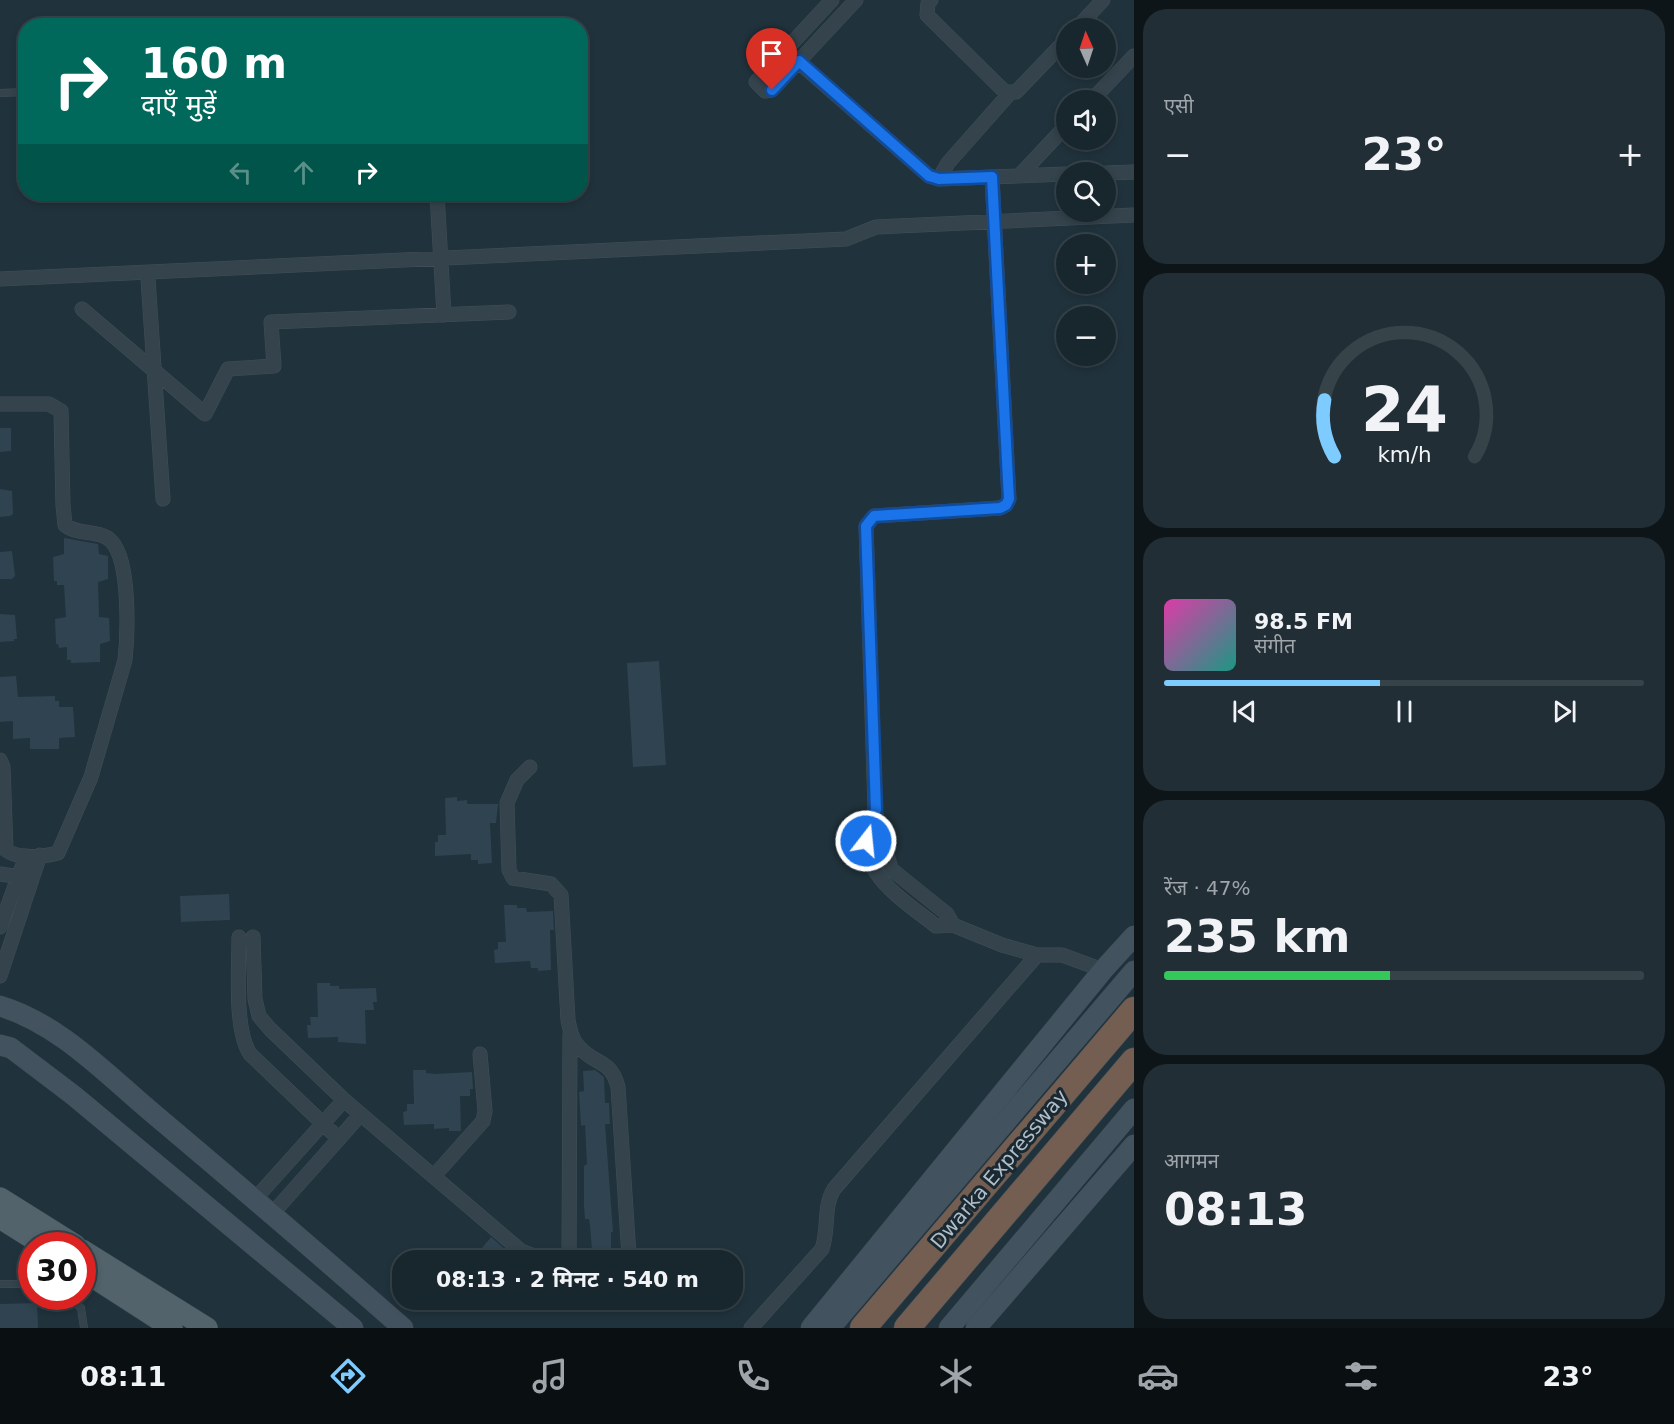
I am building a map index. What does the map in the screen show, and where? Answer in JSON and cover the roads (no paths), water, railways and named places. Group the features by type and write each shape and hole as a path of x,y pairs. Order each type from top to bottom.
{"highway":[{"name":"Dwarka Expressway","path":"863,1328 1134,1010"},
{"name":"Dwarka Expressway","path":"908,1328 1134,1061"}],"main road":[{"path":"0,1198 54,1232"},
{"path":"0,1218 22,1232"},
{"path":"96,1259 207,1328"},
{"path":"96,1279 172,1328"}],"street":[{"path":"832,0 756,82 765,91 772,90 856,0"},
{"path":"931,0 928,3 927,15 1005,92 1016,92 1056,50"},
{"path":"1086,18 1103,0"},
{"path":"785,50 929,176 939,179 1056,174"},
{"path":"1102,90 1134,56"},
{"path":"939,179 948,164 1010,93"},
{"path":"1019,176 1056,137"},
{"path":"1116,173 1134,172"},
{"path":"992,177 1009,499 1006,505 1000,508 874,516 866,526 876,810 891,869 947,914 953,925 982,938 1037,955 1062,955 1103,970"},
{"path":"437,201 444,315"},
{"path":"0,279 846,239 876,227 1134,215"},
{"path":"148,279 163,499"},
{"path":"82,309 205,414 228,369 274,366 271,322 509,312"},
{"path":"0,404 49,404 61,411 65,525 72,530 103,535 112,542 124,570 127,643 125,660 91,777 60,850 54,854 8,853 4,846 3,767 0,760"},
{"path":"530,767 517,780 507,803 509,870 513,878 545,882 557,888 561,895 570,1030 571,1250"},
{"path":"0,976 25,877 33,855"},
{"path":"0,874 25,877"},
{"path":"0,927 25,877"},
{"path":"811,1328 1103,970 1134,936"},
{"path":"239,937 240,1027 243,1044 250,1054 339,1138"},
{"path":"253,937 255,999 259,1016 344,1100 520,1250"},
{"path":"751,1328 822,1249 826,1236 828,1203 834,1189 1037,955"},
{"path":"830,1328 1134,971"},
{"path":"0,1006 46,1025 255,1199 403,1328"},
{"path":"570,1030 578,1046 592,1059 607,1066 615,1074 618,1087 628,1250"},
{"path":"0,1045 10,1048 73,1095 353,1328"},
{"path":"434,1176 483,1120 485,1111 480,1054"},
{"path":"255,1199 344,1100"},
{"path":"949,1328 1134,1109"},
{"path":"272,1214 361,1114"},
{"path":"976,1328 1134,1145"}],"lane":[{"path":"0,93 18,92"},
{"path":"0,1284 18,1284"},
{"path":"81,1310 84,1328"}]}
